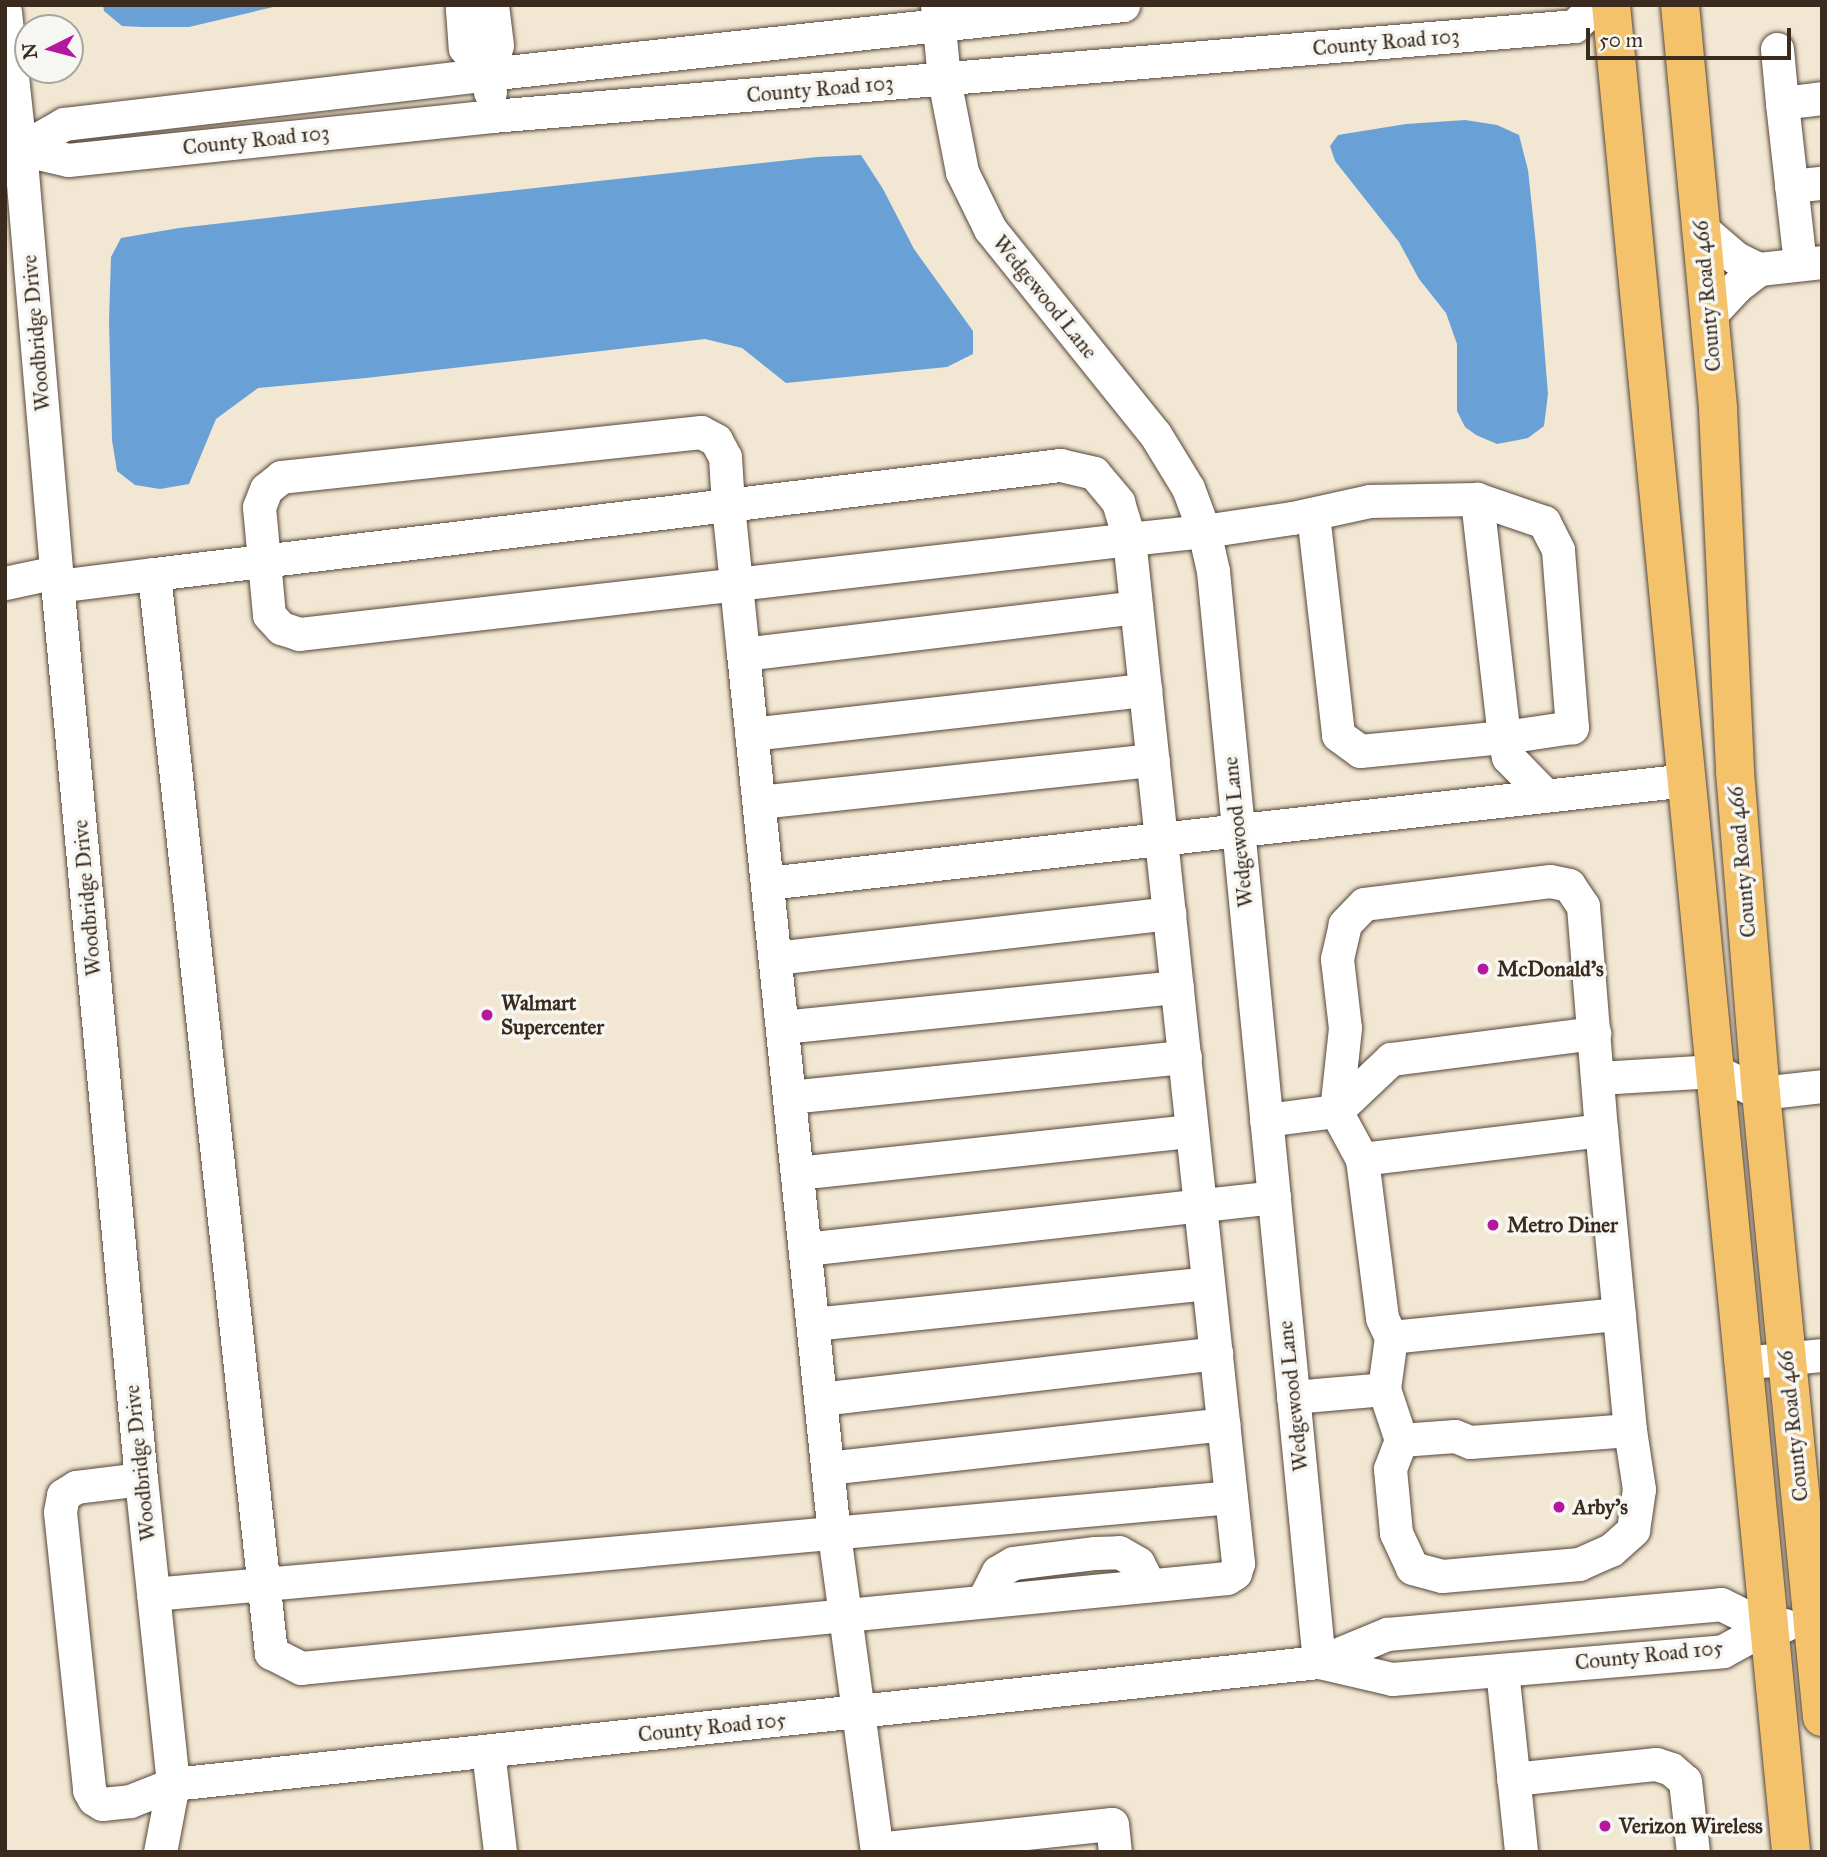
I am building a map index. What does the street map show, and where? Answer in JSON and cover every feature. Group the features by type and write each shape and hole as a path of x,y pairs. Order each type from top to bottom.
{"main road":[{"name":"County Road 466","path":"1611,5 1791,1852"},
{"name":"County Road 466","path":"1680,5 1718,409 1735,772 1761,1093 1804,1357 1822,1717"}],"street":[{"path":"465,5 462,9 465,48 488,74"},
{"path":"492,5 497,45 488,74 492,116"},
{"name":"County Road 103","path":"13,150 64,124 488,74 937,15 1123,5"},
{"name":"County Road 103","path":"13,150 68,160 492,116 1574,26 1596,5"},
{"name":"Woodbridge Drive","path":"5,12 13,150 141,1479 173,1784"},
{"name":"Wedgewood Lane","path":"937,15 944,79 962,172 990,229 1155,434 1188,488 1204,531 1213,571 1319,1662"},
{"path":"1709,316 1738,285 1759,269 1811,263 1806,185 1782,103 1777,50"},
{"path":"1782,103 1822,98"},
{"path":"1701,228 1736,258 1759,269"},
{"path":"1114,1838 877,1851 834,1534 751,734 744,654 736,584 728,505 725,457 716,440 701,432 281,477 266,489 259,506 269,615 281,628 299,634 736,584 1129,539 1204,531 1369,501 1476,499 1544,522 1558,550 1572,727 1504,737 1360,751 1338,735 1313,513"},
{"path":"5,583 154,574 1060,466 1094,473 1118,502 1129,539 1224,1424 1238,1563 1235,1573 1227,1578 1149,1585 1138,1563 1119,1552 1095,1553 1013,1563 998,1572 983,1601 301,1668 271,1654 154,574"},
{"path":"1476,499 1508,757 1546,796"},
{"path":"744,654 1136,607"},
{"path":"751,734 1146,690"},
{"path":"759,802 1153,760"},
{"path":"767,883 1687,780"},
{"path":"1550,881 1569,885 1583,906 1601,1130 1630,1430 1639,1489 1633,1530 1611,1550 1579,1564 1442,1576 1412,1568 1396,1533 1390,1469 1401,1440 1384,1389 1391,1337 1382,1318 1362,1159 1336,1111 1345,1028 1337,959 1345,924 1364,904 1550,881"},
{"path":"775,958 1169,913"},
{"path":"782,1027 1177,987"},
{"path":"1345,1028 1368,1047 1391,1059 1594,1033"},
{"path":"789,1097 1185,1057"},
{"path":"1266,1119 1336,1111 1391,1059"},
{"path":"1598,1078 1715,1071 1761,1093 1822,1086"},
{"path":"1362,1159 1601,1130"},
{"path":"797,1173 1191,1131"},
{"path":"805,1250 1274,1197"},
{"path":"813,1324 1208,1283"},
{"path":"1391,1337 1619,1314"},
{"path":"820,1399 1216,1353"},
{"path":"1742,1363 1804,1357"},
{"path":"1293,1397 1384,1389"},
{"path":"827,1468 1224,1424"},
{"path":"1401,1440 1455,1436 1470,1442 1630,1430"},
{"name":"County Road 105","path":"141,1479 76,1487 63,1495 60,1512 89,1790 94,1800 102,1804 130,1801 173,1784 1319,1662 1387,1634 1721,1604 1767,1627"},
{"path":"153,1594 1231,1497"},
{"path":"1767,1627 1817,1622"},
{"name":"County Road 105","path":"1319,1662 1392,1679 1723,1651 1767,1627"},
{"path":"1502,1670 1521,1852"},
{"path":"488,1751 500,1852"},
{"path":"1513,1779 1656,1763 1671,1769 1685,1781 1693,1852"},
{"path":"160,1852 173,1784"}],"water":[{"path":"103,5 282,5 189,27 142,27 122,26 104,11"},
{"path":"1465,120 1497,125 1519,135 1528,170 1536,245 1548,394 1544,426 1528,438 1497,444 1465,427 1457,411 1457,344 1446,313 1419,279 1399,242 1335,161 1330,146 1338,135 1406,124"},
{"path":"861,155 883,189 914,249 973,331 973,354 947,367 786,383 742,348 705,339 258,388 216,419 189,484 160,489 135,485 117,471 112,440 109,321 111,257 121,238 179,228 362,207 817,157"}],"place":[{"name":"McDonald's","path":"1483,969"},
{"name":"Walmart Supercenter","path":"487,1015"},
{"name":"Metro Diner","path":"1493,1225"},
{"name":"Arby's","path":"1559,1507"},
{"name":"Verizon Wireless","path":"1605,1826"}]}
